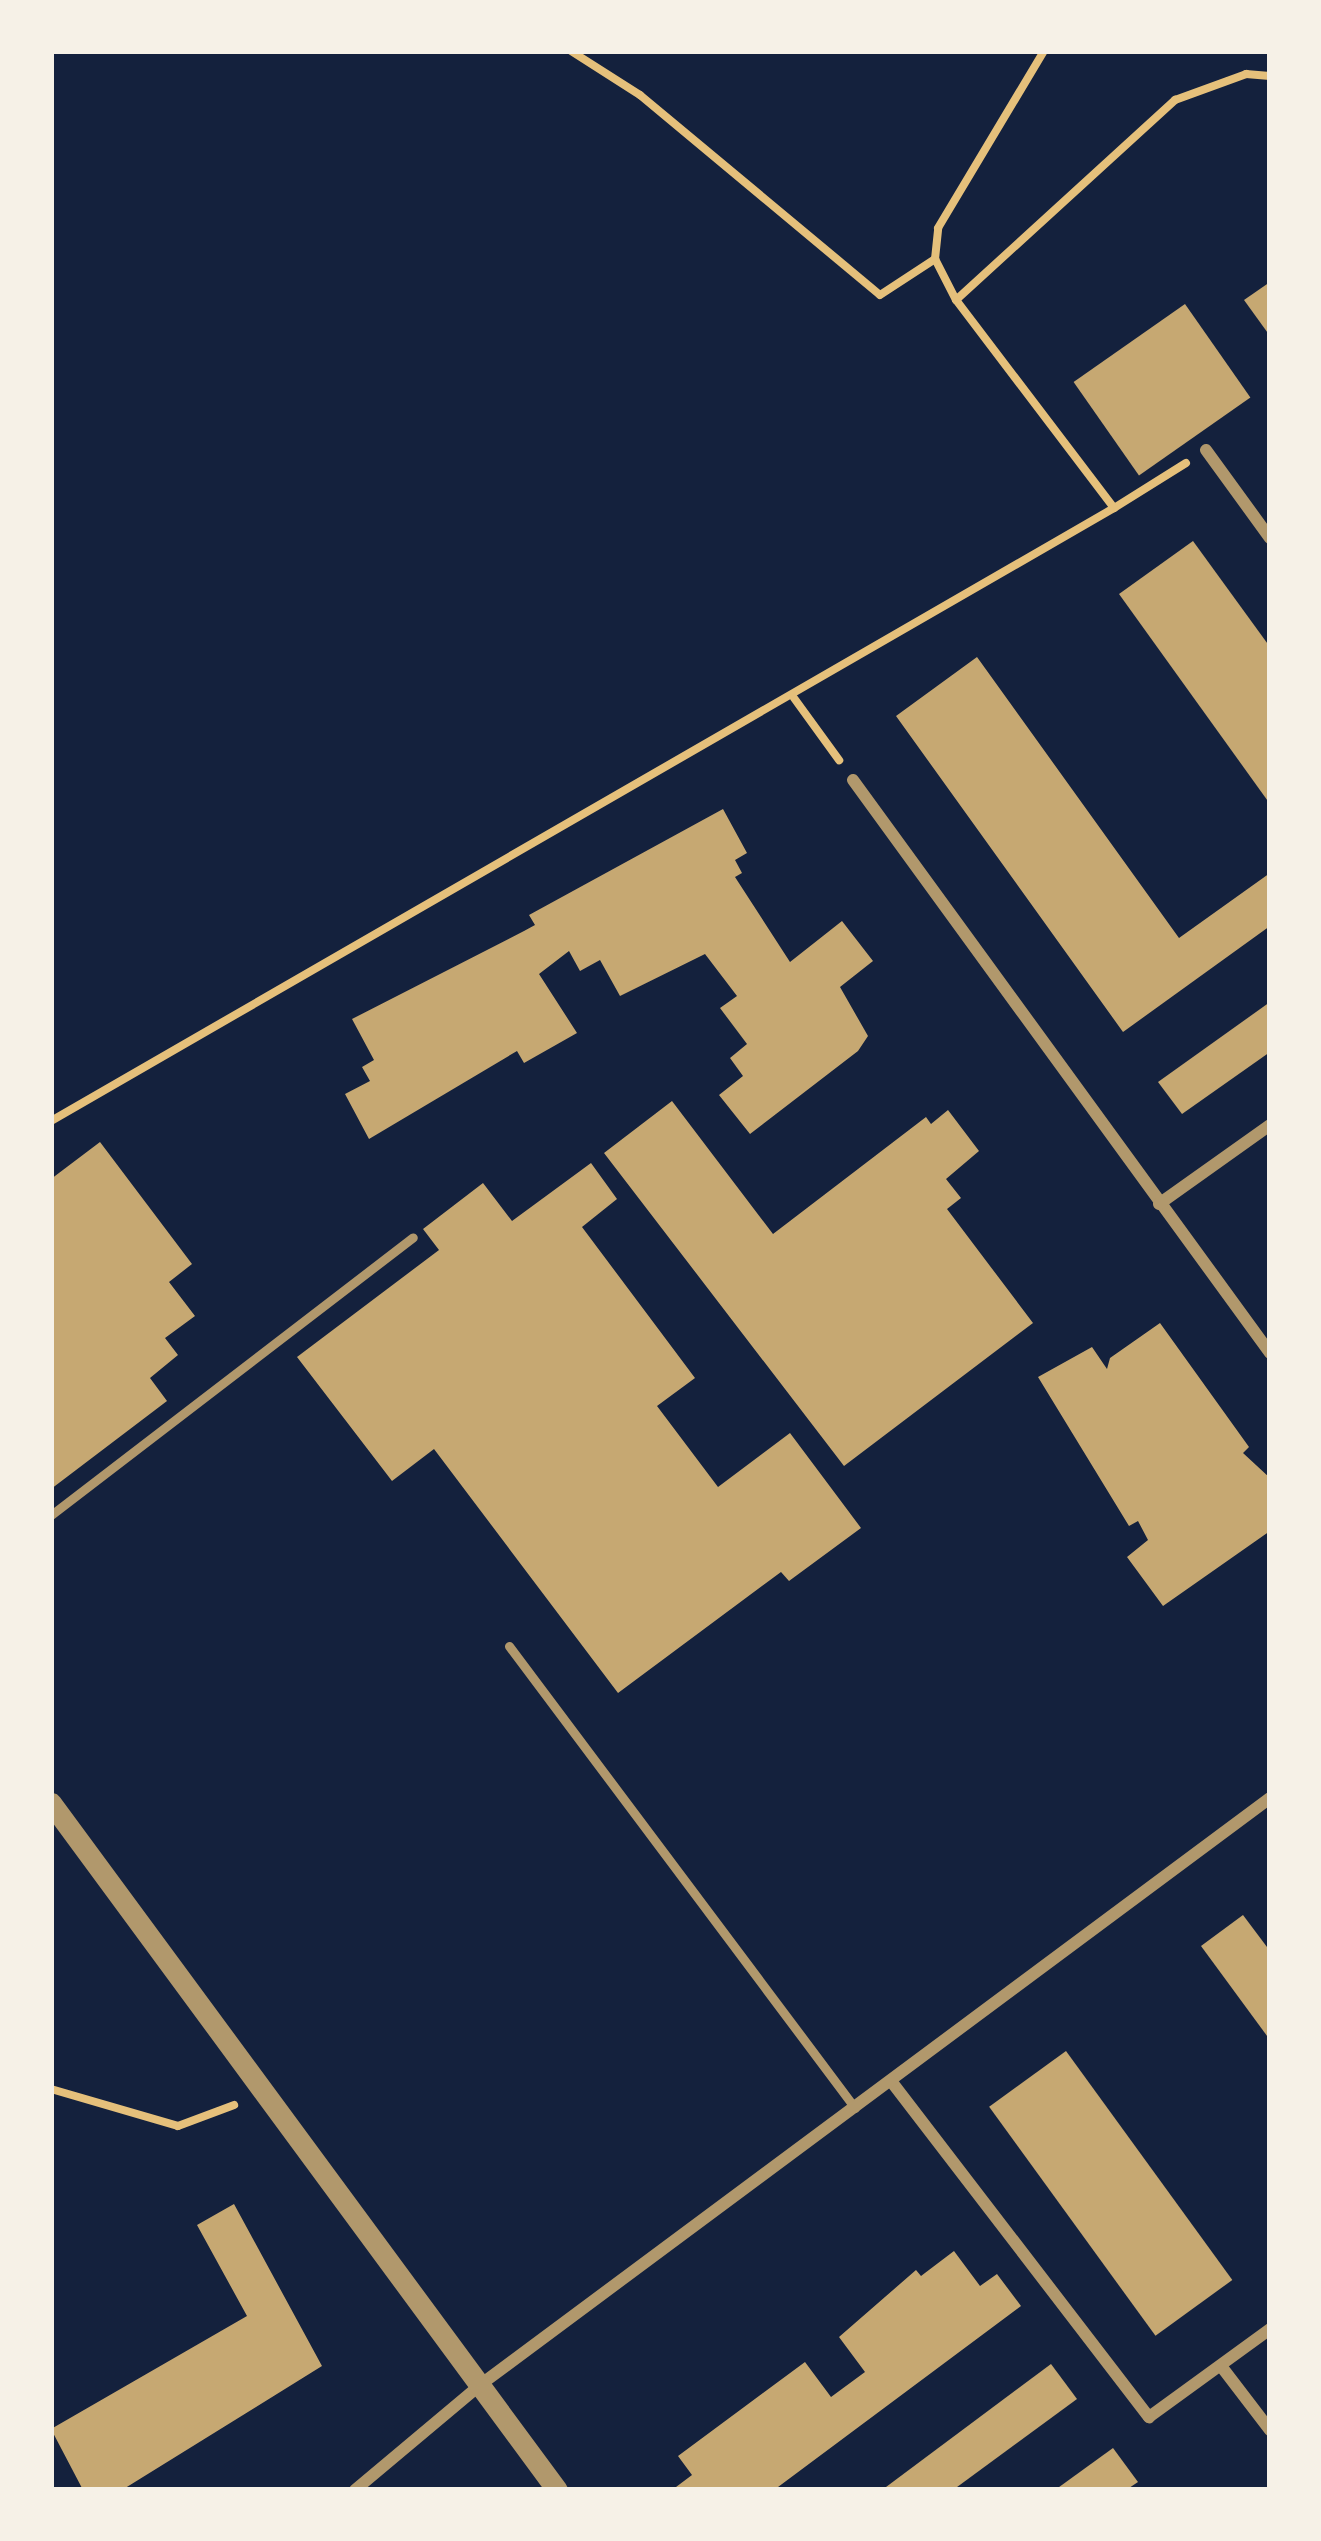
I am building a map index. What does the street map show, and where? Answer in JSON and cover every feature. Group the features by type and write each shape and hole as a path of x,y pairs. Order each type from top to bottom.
{"street":[{"path":"1206,450 1270,538"},
{"path":"853,779 1270,1353"},
{"path":"1160,1204 1270,1125"},
{"path":"355,2490 481,2384 1270,1798"},
{"path":"51,1802 557,2490"},
{"path":"891,2081 1149,2417 1270,2329"},
{"path":"1221,2366 1270,2430"}],"lane":[{"path":"51,1514 412,1237"},
{"path":"509,1646 855,2108"}],"path":[{"path":"572,51 640,95 880,295 935,259"},
{"path":"1043,51 938,228 935,259 956,300 1114,508"},
{"path":"956,300 1175,100 1246,74 1270,76"},
{"path":"51,1121 794,698 1206,450"},
{"path":"794,698 853,779"},
{"path":"51,2089 178,2126 263,2094"}],"building":[{"path":"1270,282 1270,336 1244,300"},
{"path":"1185,304 1250,397 1139,475 1074,382"},
{"path":"1193,541 1270,647 1270,804 1119,594"},
{"path":"977,657 1179,938 1270,873 1270,926 1123,1032 896,716"},
{"path":"723,809 747,853 735,860 742,873 735,877 790,962 842,921 873,961 840,987 868,1036 858,1051 750,1134 719,1095 743,1076 730,1058 747,1044 720,1008 737,996 705,954 620,996 600,960 580,971 569,951 539,974 577,1033 524,1063 517,1051 369,1139 345,1094 370,1081 362,1067 374,1060 352,1019 535,925 529,915"},
{"path":"1270,1002 1270,1052 1182,1114 1158,1082"},
{"path":"672,1101 773,1234 926,1117 931,1124 948,1110 979,1151 946,1179 961,1198 947,1209 1033,1323 844,1466 604,1153"},
{"path":"100,1142 192,1264 169,1282 195,1316 165,1338 178,1355 150,1378 167,1401 51,1489 51,1179"},
{"path":"591,1163 617,1199 582,1227 695,1378 657,1406 718,1487 790,1433 861,1528 789,1581 781,1572 618,1693 434,1449 392,1481 297,1357 439,1250 423,1229 483,1183 512,1221"},
{"path":"1160,1323 1249,1447 1243,1453 1270,1478 1270,1531 1163,1606 1127,1557 1148,1540 1138,1521 1129,1526 1038,1377 1092,1347 1107,1369 1110,1358"},
{"path":"1243,1915 1270,1951 1270,2040 1201,1946"},
{"path":"1066,2051 1232,2280 1155,2336 989,2107"},
{"path":"234,2204 322,2366 122,2490 83,2490 51,2429 247,2316 197,2225"},
{"path":"954,2251 980,2286 997,2274 1021,2306 774,2490 672,2490 692,2475 678,2456 805,2362 831,2397 865,2372 839,2337 916,2270 921,2276"},
{"path":"1051,2364 1077,2399 953,2490 882,2490"},
{"path":"1113,2448 1138,2482 1126,2490 1055,2490"}]}
